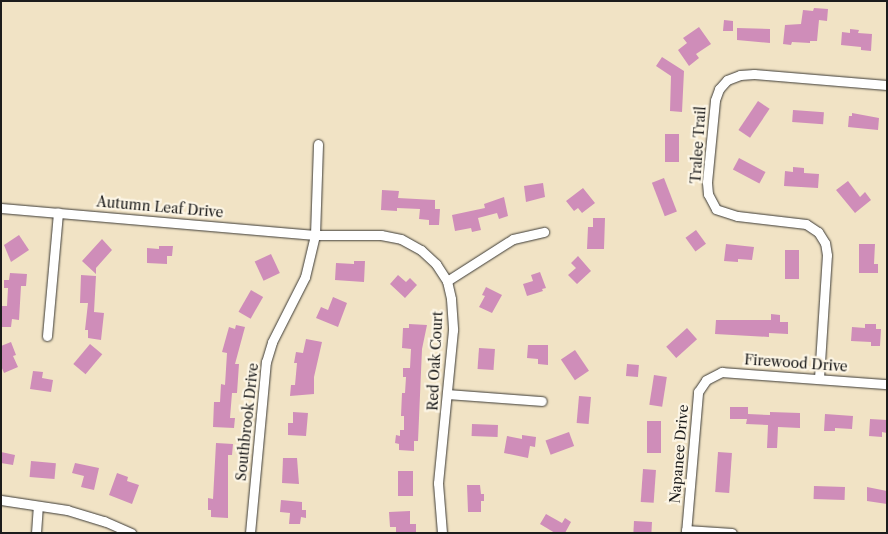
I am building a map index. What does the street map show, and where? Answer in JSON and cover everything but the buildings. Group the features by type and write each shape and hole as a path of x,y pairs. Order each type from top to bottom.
{"street":[{"name":"Tralee Trail","path":"819,378 827,255 825,243 818,232 806,224 737,216 716,209 708,194 715,100 719,90 727,80 740,75 887,85"},
{"name":"Southbrook Drive","path":"250,533 266,362 272,342 305,277 315,235 318,144"},
{"name":"Autumn Leaf Drive","path":"1,208 315,235"},
{"path":"47,336 58,212"},
{"path":"448,281 514,239 544,232"},
{"name":"Red Oak Court","path":"315,235 381,235 402,239 421,250 436,264 448,281 453,330 438,483 442,533"},
{"name":"Firewood Drive","path":"706,380 722,372 887,384"},
{"name":"Napanee Drive","path":"686,531 698,392 706,380"},
{"path":"448,394 542,401"},
{"path":"1,500 67,510 104,521 131,533"},
{"path":"36,533 38,506"},
{"path":"686,531 732,533"}]}
